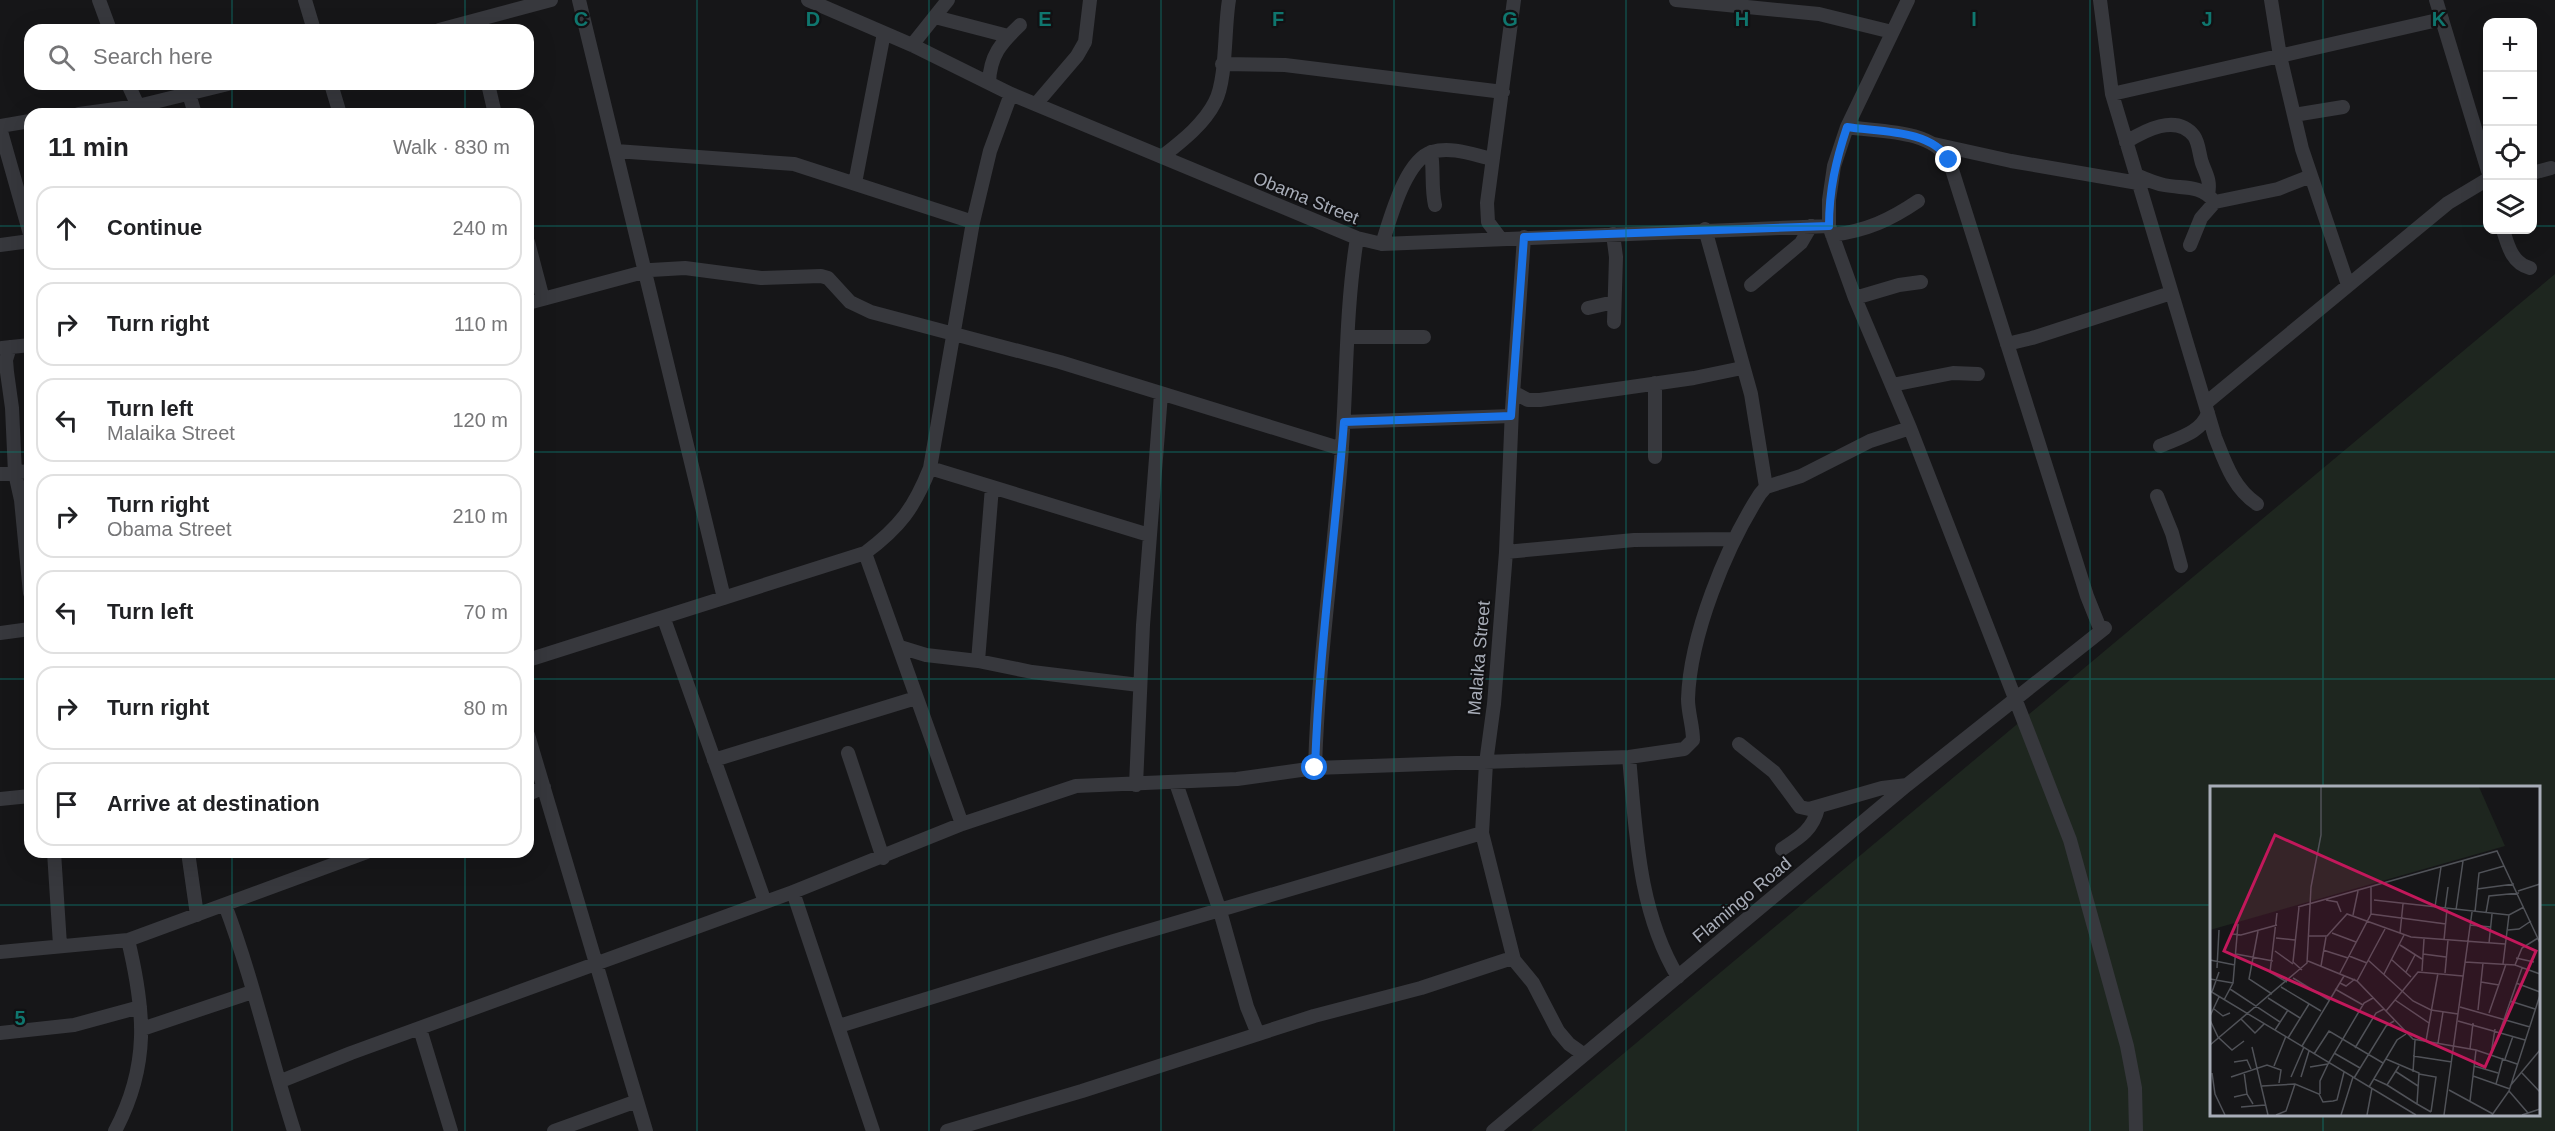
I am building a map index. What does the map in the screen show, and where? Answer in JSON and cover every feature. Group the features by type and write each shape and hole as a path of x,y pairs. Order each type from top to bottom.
{"street":[{"path":"99,0 108,24"},
{"path":"305,0 312,24"},
{"path":"479,24 551,0"},
{"path":"579,0 724,598"},
{"name":"Obama Street","path":"808,0 912,45 1011,94 1357,238 1382,244 1705,229 1811,226 1831,231 1864,230 1879,224 1918,201"},
{"path":"912,45 948,0"},
{"path":"1036,104 1077,56 1085,42 1090,0"},
{"path":"1163,156 1185,138 1215,102 1220,86 1229,0"},
{"path":"1477,240 1488,222 1487,195 1514,0"},
{"path":"1676,0 1819,14 1892,32"},
{"path":"1908,0 1847,127 1834,166 1829,200 1831,231 1855,298 1910,428 1963,571 2017,698 2070,840 2111,981 2135,1088 2136,1131"},
{"path":"2100,0 2112,94 2171,293 2229,471 2245,495 2257,504"},
{"path":"2271,0 2280,56 2294,115 2311,176 2348,285"},
{"path":"2436,0 2483,157"},
{"path":"935,17 1008,36"},
{"path":"2112,94 2442,19"},
{"path":"989,82 994,54 1020,25"},
{"path":"855,183 885,33"},
{"path":"1222,64 1285,65 1503,92"},
{"path":"131,90 138,106"},
{"path":"123,108 205,90"},
{"path":"332,90 337,108"},
{"path":"489,90 494,108"},
{"path":"189,94 193,108"},
{"path":"534,658 664,619 865,553 891,534 906,517 920,495 930,468 973,222 990,151 1011,94"},
{"path":"2294,115 2343,106"},
{"path":"24,122 0,127 24,213"},
{"path":"2126,142 2160,126 2170,125 2188,131 2197,143 2208,176 2212,198 2190,245"},
{"path":"1847,127 1909,136 1934,144 2011,161 2137,179 2161,185 2196,188 2212,198 2270,191 2311,176"},
{"path":"1934,144 1949,160 2007,344 2032,339 2171,293"},
{"path":"616,151 794,164 973,222"},
{"path":"1382,244 1400,191 1418,164 1431,152 1451,151 1492,159"},
{"path":"1431,152 1435,205"},
{"path":"2537,172 2551,168"},
{"path":"2160,446 2194,431 2203,423 2207,408 2348,285 2448,204 2485,180"},
{"path":"1488,222 1500,238"},
{"path":"1751,285 1795,248 1811,226"},
{"path":"281,1081 793,892 883,858 962,824 1076,786 1176,783 1315,768 1629,757 1684,749 1693,740 1688,697 1693,662 1704,616 1734,539 1766,487 1751,394 1705,229"},
{"path":"1613,234 1616,257 1614,322"},
{"path":"2505,234 2514,257 2523,266 2530,268"},
{"name":"Malaika Street","path":"1524,237 1512,412 1506,552 1494,704 1486,763 1482,833 1514,960 1533,982 1558,1031 1583,1054"},
{"path":"1315,768 1317,688 1342,449 1350,283 1357,238"},
{"path":"0,245 24,242"},
{"path":"534,265 543,299"},
{"path":"534,301 644,271 684,268 762,278 821,276 828,278 850,302 871,312 1060,362 1342,449"},
{"path":"1855,298 1899,285 1920,282"},
{"path":"1588,308 1614,302"},
{"path":"1348,337 1424,337"},
{"name":"Flamingo Road","path":"1493,1131 1907,785 2103,630 2086,596 2007,344"},
{"path":"24,346 5,348 15,473 24,531"},
{"path":"1344,422 1512,412 1528,400 1655,383 1742,368"},
{"path":"1892,385 1953,373 1978,374"},
{"path":"1655,383 1655,457"},
{"path":"1514,392 1528,400"},
{"path":"1136,785 1139,686 1161,394"},
{"path":"1766,487 1802,476 1870,441 1910,428"},
{"path":"930,468 1149,535"},
{"path":"0,474 24,472"},
{"path":"978,660 992,487"},
{"path":"2157,496 2172,533 2181,566"},
{"path":"1506,552 1634,540 1734,539"},
{"path":"865,553 962,824"},
{"path":"664,619 765,902"},
{"path":"0,633 24,630"},
{"path":"900,647 926,655 978,660 1032,672 1139,686"},
{"path":"714,760 916,698"},
{"path":"1739,744 1774,772 1800,807 1818,808 1882,788 1907,785"},
{"path":"848,753 883,858"},
{"path":"534,755 646,1131"},
{"path":"1629,757 1642,881 1652,922 1664,953 1678,977"},
{"path":"1176,783 1220,911 1247,1007 1258,1034"},
{"path":"534,792 544,788"},
{"path":"0,799 24,797"},
{"path":"1782,849 1805,834 1812,825 1818,808"},
{"path":"839,1026 1113,941 1482,833"},
{"path":"54,858 60,945"},
{"path":"189,858 197,915"},
{"path":"0,952 128,940 351,858"},
{"path":"793,892 873,1131"},
{"path":"225,905 246,961 252,992 281,1081 294,1131"},
{"path":"115,1131 130,1101 139,1069 142,1029 128,940"},
{"path":"947,1131 990,1125 1258,1034 1421,988 1498,962 1514,960"},
{"path":"142,1029 252,992"},
{"path":"0,1033 74,1025 140,1007"},
{"path":"420,1029 451,1131"},
{"path":"554,1131 637,1101"}],"shaded area":[{"path":"2555,274 2555,1131 1531,1131"}],"route":[{"path":"1315,768 1317,688 1332,561 1344,422 1511,416 1524,237 1829,226 1829,200 1834,166 1847,127 1929,141 1941,149 1949,160"}]}
